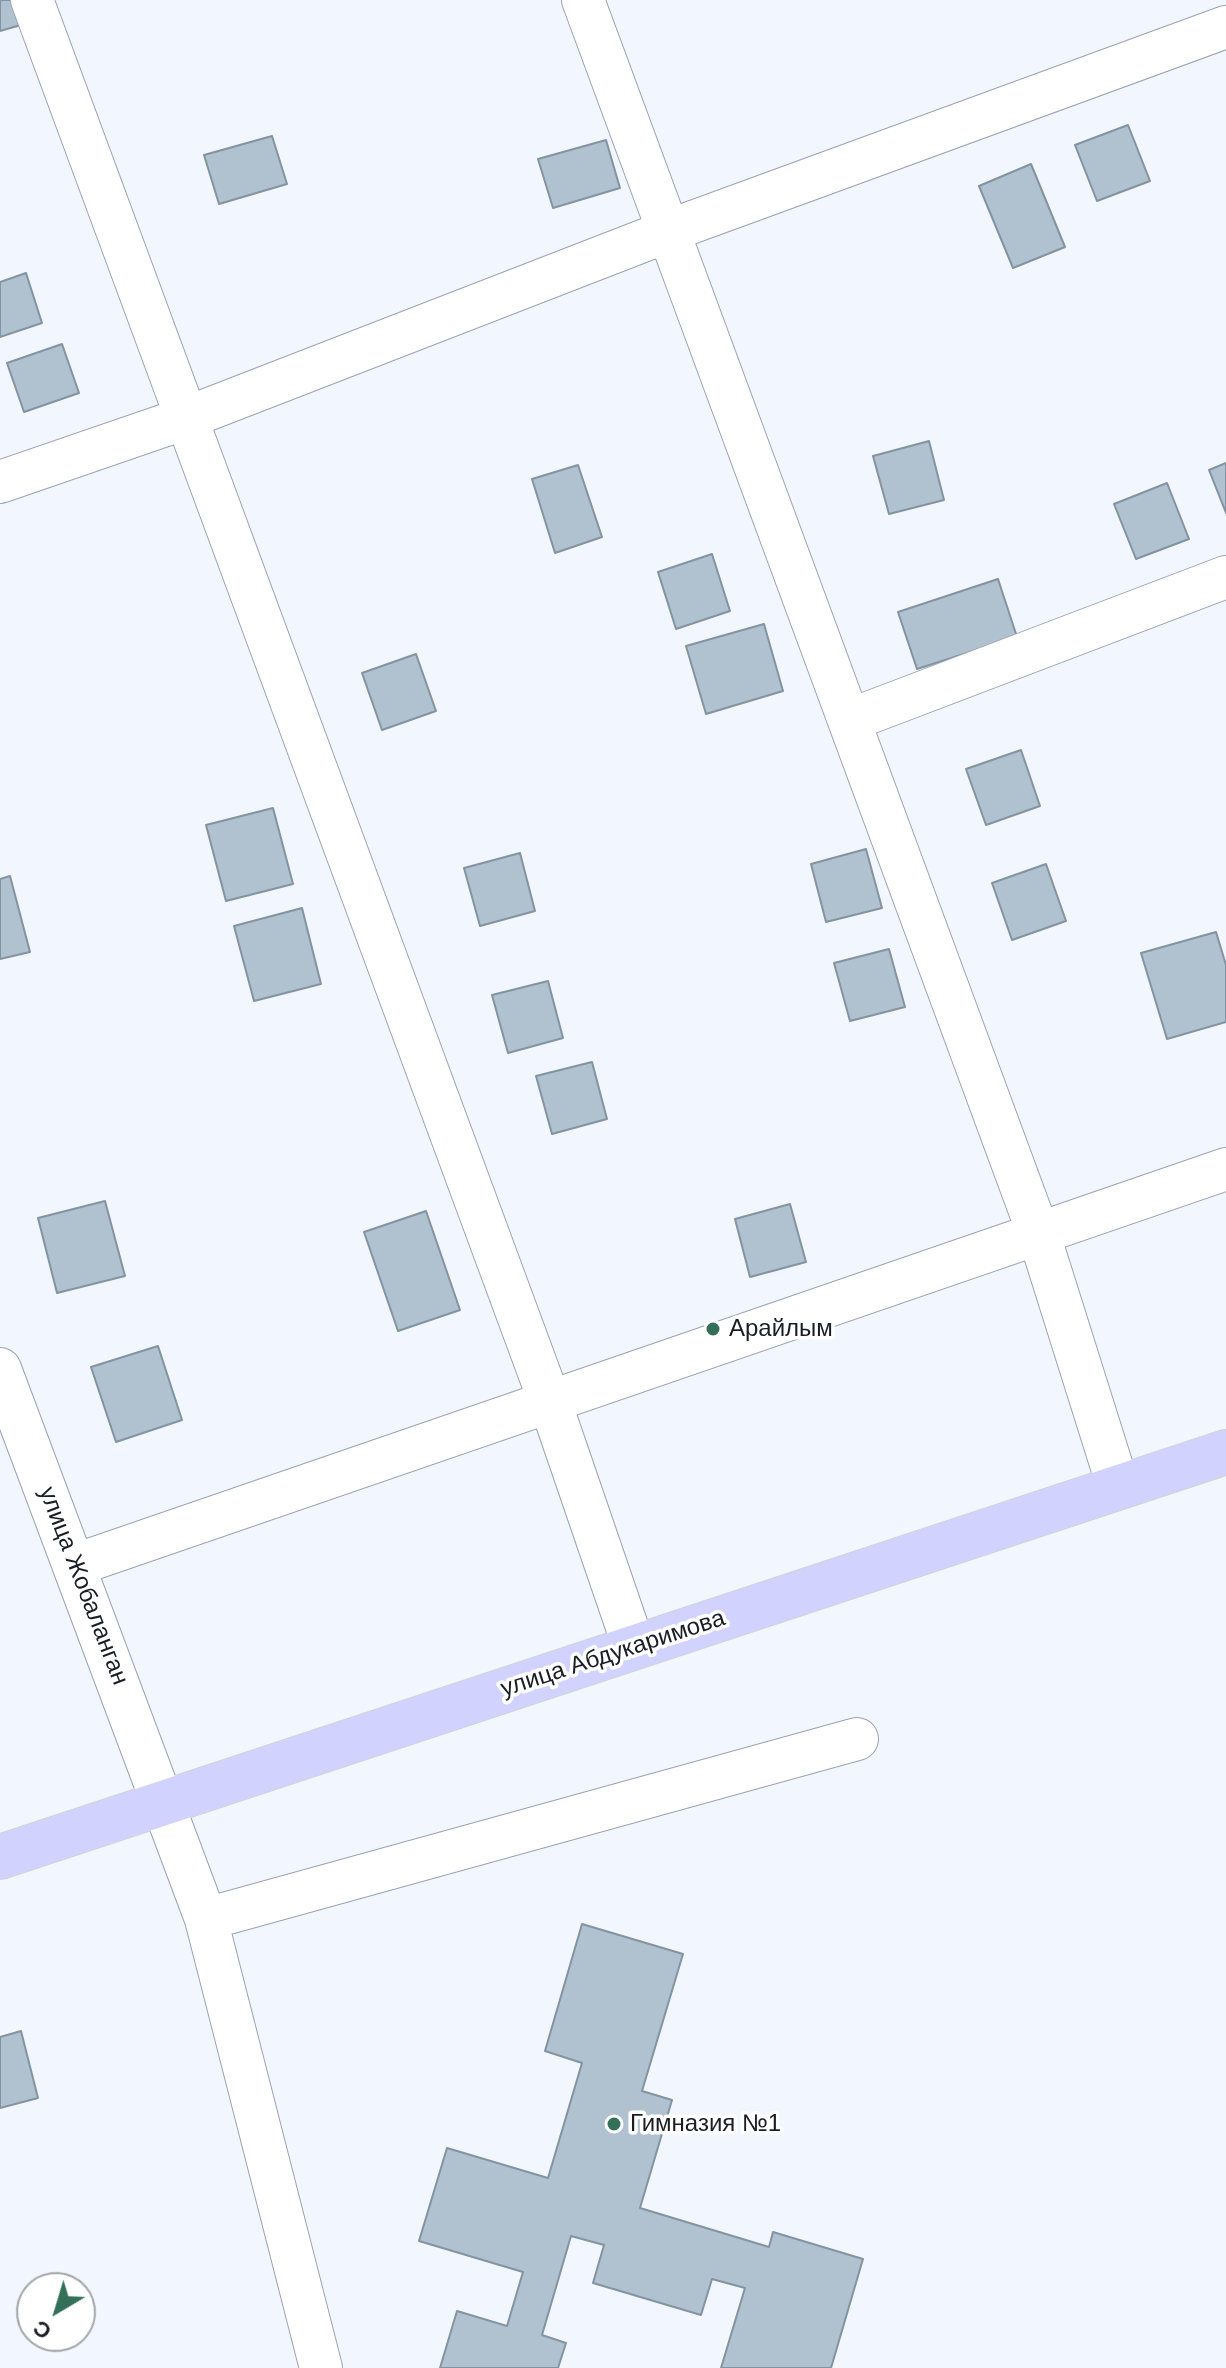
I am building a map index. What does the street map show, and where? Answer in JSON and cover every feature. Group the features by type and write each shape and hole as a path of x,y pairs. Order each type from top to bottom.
{"main road":[{"name":"улица Абдукаримова","path":"0,1857 1226,1452"}],"street":[{"path":"32,0 550,1402 634,1647"},
{"path":"583,0 671,230 1039,1235 1118,1486"},
{"path":"0,482 186,418 671,230 1226,27"},
{"path":"850,720 1226,577"},
{"path":"75,1565 1226,1169"},
{"name":"улица Жобаланган","path":"0,1369 166,1802 206,1919 321,2368"},
{"path":"206,1919 857,1739"}],"building":[{"path":"0,0 14,0 21,25 0,31"},
{"path":"1128,125 1150,181 1097,201 1075,145"},
{"path":"272,136 287,184 219,204 204,155"},
{"path":"606,140 620,188 553,208 538,159"},
{"path":"1031,164 1065,247 1013,268 979,186"},
{"path":"26,273 42,323 0,337 0,282"},
{"path":"62,344 79,393 24,412 7,363"},
{"path":"929,441 944,500 889,514 873,456"},
{"path":"1226,463 1226,513 1209,470"},
{"path":"578,465 602,537 555,553 532,479"},
{"path":"1167,483 1189,539 1136,559 1114,504"},
{"path":"712,554 730,611 676,629 658,572"},
{"path":"998,579 1017,637 917,669 898,612"},
{"path":"764,624 783,691 706,714 686,646"},
{"path":"416,654 436,711 382,730 362,673"},
{"path":"1021,750 1040,806 986,825 966,769"},
{"path":"273,808 293,884 226,901 206,825"},
{"path":"866,849 882,908 826,922 811,864"},
{"path":"520,853 535,911 480,926 464,868"},
{"path":"1046,864 1066,921 1012,940 992,883"},
{"path":"10,876 30,952 0,959 0,879"},
{"path":"302,908 321,984 254,1001 234,926"},
{"path":"1216,932 1226,965 1226,1022 1167,1039 1141,953"},
{"path":"889,949 905,1007 850,1021 834,963"},
{"path":"548,981 563,1038 508,1053 492,995"},
{"path":"592,1062 607,1119 552,1134 536,1076"},
{"path":"105,1201 125,1276 57,1293 38,1218"},
{"path":"790,1204 806,1262 750,1277 735,1219"},
{"path":"426,1211 460,1310 398,1331 364,1232"},
{"path":"158,1346 182,1420 116,1442 91,1367"},
{"name":"Гимназия №1","path":"582,1924 683,1954 642,2091 672,2100 640,2208 769,2247 773,2232 863,2259 831,2368 721,2368 745,2288 712,2279 701,2315 593,2283 604,2245 571,2236 542,2335 566,2343 558,2368 440,2368 457,2311 507,2326 523,2272 419,2241 447,2148 548,2178 582,2063 545,2051"},
{"path":"21,2031 38,2098 0,2108 0,2037"}],"place":[{"name":"Арайлым","path":"713,1329"},
{"name":"Гимназия №1","path":"614,2124"}]}
